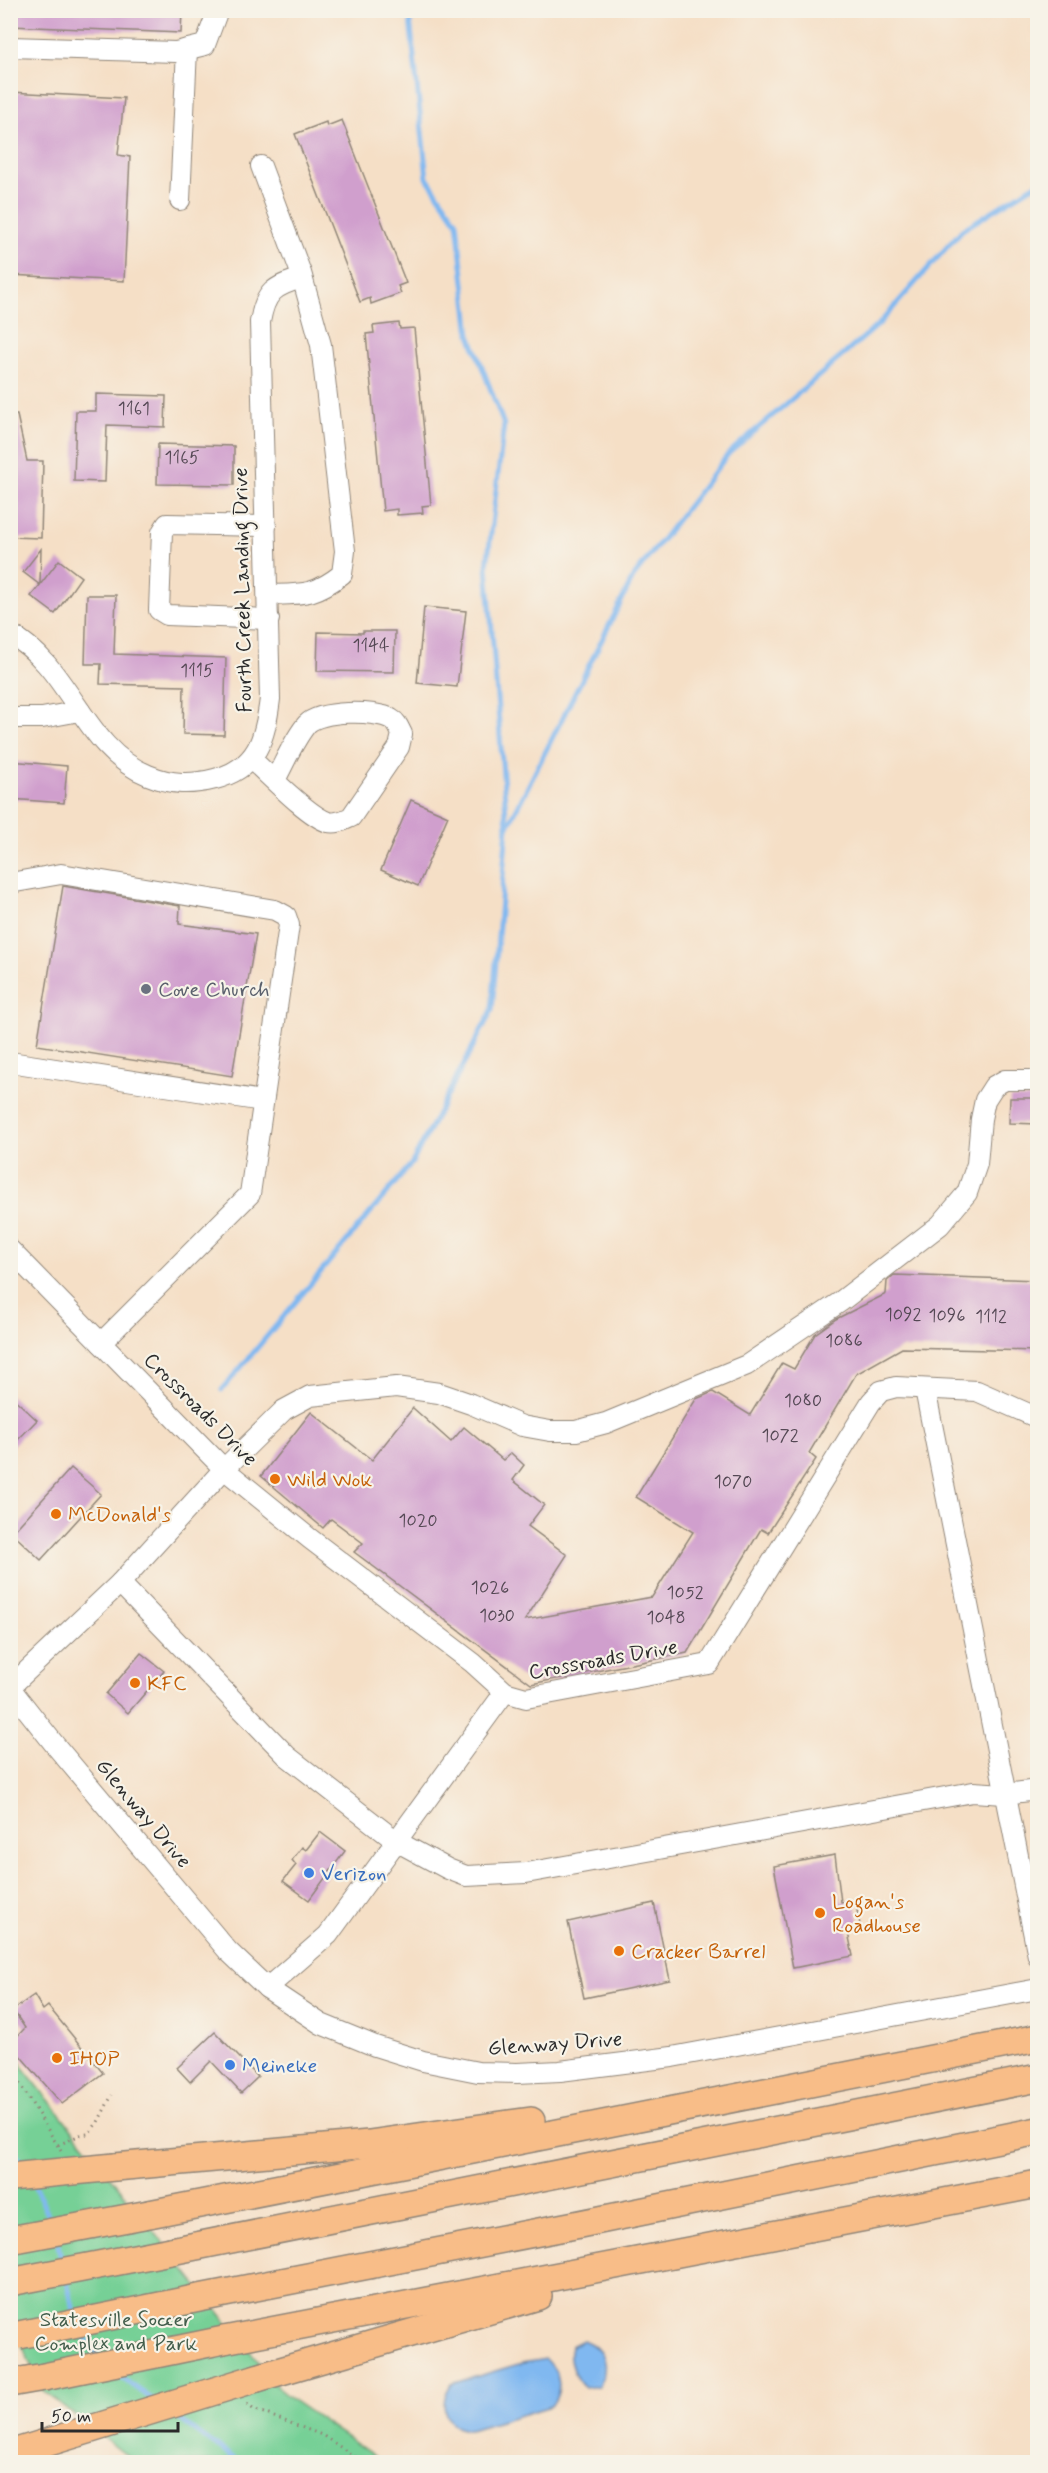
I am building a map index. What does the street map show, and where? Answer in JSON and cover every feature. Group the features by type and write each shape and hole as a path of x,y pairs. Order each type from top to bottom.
{"highway":[{"path":"10,2240 1038,2038"},
{"path":"10,2282 1038,2078"},
{"path":"10,2177 369,2144 565,2116 755,2093"},
{"path":"15,2335 1038,2131"},
{"path":"10,2383 1038,2184"},
{"path":"10,2454 257,2378 702,2249"}],"street":[{"path":"10,48 176,52 205,45 218,10"},
{"path":"180,200 187,49"},
{"path":"261,166 302,278 321,345 345,551 342,574 324,588 302,594 268,595"},
{"name":"Fourth Creek Landing Drive","path":"10,634 39,654 115,755 131,768 162,781 193,784 228,776 251,759 265,734 270,699 260,322 263,305 272,290 302,278"},
{"path":"266,526 167,524 162,532 159,610 166,615 268,619"},
{"path":"10,718 42,718 80,711"},
{"path":"251,759 275,780 314,814 328,822 339,822 351,817 399,747 402,734 394,720 381,714 327,714 317,717 308,724 275,780"},
{"path":"10,883 60,874 275,910 286,916 289,925 250,1194 101,1343"},
{"path":"10,1062 263,1101"},
{"path":"10,1688 120,1582 224,1469 284,1410 310,1396 396,1387 439,1393 522,1426 550,1431 576,1431 606,1423 747,1365 840,1302 940,1225 967,1193 977,1164 985,1100 994,1086 1005,1080 1038,1080"},
{"name":"Crossroads Drive","path":"10,1250 224,1469 315,1543 473,1663 505,1692 526,1698 709,1664 871,1402 881,1391 896,1387 977,1391 1038,1418"},
{"path":"925,1389 1038,1956"},
{"path":"120,1582 287,1756 396,1841 466,1876 522,1874 973,1792 1005,1794 1038,1790"},
{"name":"Glenway Drive","path":"10,1688 228,1951 267,1988 321,2024 375,2046 423,2061 478,2072 517,2073 612,2066 672,2057 1038,1989"},
{"path":"267,1988 327,1935 505,1692"}],"path":[{"path":"58,2145 87,2134 98,2122 112,2095"}],"green space":[{"name":"Statesville Soccer Complex and Park","path":"10,2045 24,2069 285,2395 383,2462 135,2462 41,2389 11,2319"}],"water":[{"path":"583,2340 596,2348 605,2365 598,2386 585,2388 572,2368 571,2346"},
{"path":"546,2359 555,2370 559,2382 555,2400 551,2406 470,2430 461,2429 449,2420 444,2406 447,2391 452,2384 522,2363"}],"building":[{"path":"10,10 182,10 181,33 10,26"},
{"path":"10,92 124,98 118,155 130,157 124,281 10,275"},
{"path":"342,120 406,283 398,286 401,293 371,304 370,298 360,302 295,134 326,122 327,126"},
{"path":"399,323 400,329 414,328 431,505 422,506 423,513 397,515 397,509 383,511 366,334 374,333 373,326"},
{"path":"96,394 166,396 165,427 107,425 105,482 74,481 76,411 96,411"},
{"path":"10,415 17,415 27,461 43,461 41,538 10,537"},
{"path":"158,444 234,446 234,485 157,484"},
{"path":"41,549 40,585 23,572"},
{"path":"59,560 81,577 55,614 31,596"},
{"path":"87,595 116,595 114,654 226,658 224,735 183,734 184,686 100,684 101,664 85,664"},
{"path":"424,607 466,611 457,687 417,683"},
{"path":"363,631 395,631 394,672 317,671 318,632 363,633"},
{"path":"10,761 67,766 64,803 10,799"},
{"path":"411,800 448,816 418,886 381,870"},
{"name":"Cove Church","path":"63,886 180,906 179,924 256,934 232,1076 37,1045"},
{"path":"1010,1098 1038,1098 1038,1124 1009,1123"},
{"path":"894,1275 1038,1280 1038,1351 902,1348 856,1374 809,1453 816,1459 768,1533 761,1529 687,1653 531,1684 354,1552 363,1543 331,1519 323,1528 261,1476 311,1412 372,1460 413,1408 451,1442 464,1427 503,1460 511,1453 524,1465 513,1480 544,1505 528,1526 567,1555 525,1620 652,1597 693,1532 636,1497 696,1399 713,1392 750,1415 782,1363 794,1369 815,1334 836,1319 886,1294 887,1281"},
{"path":"10,1395 37,1420 10,1448"},
{"name":"McDonald's","path":"71,1468 101,1494 41,1560 12,1533"},
{"name":"KFC","path":"141,1653 164,1671 128,1713 106,1694"},
{"name":"Verizon","path":"320,1832 345,1851 309,1900 283,1881 296,1865 292,1860 302,1847 306,1850"},
{"name":"Logan's Roadhouse","path":"835,1855 841,1902 855,1900 860,1925 847,1928 853,1956 793,1968 774,1866"},
{"name":"Cracker Barrel","path":"654,1903 670,1980 584,1998 568,1922"},
{"name":"IHOP","path":"34,1995 43,2010 48,2006 103,2073 62,2104 10,2044 25,2028 13,2010"},
{"name":"Meineke","path":"215,2032 258,2077 241,2093 211,2061 190,2082 177,2068"}],"waterway":[{"path":"222,1390 412,1163 492,1010 507,827 487,566 504,425 470,335 457,222 427,178 409,10"},
{"path":"508,826 634,576 729,453 878,325 962,230 1038,183"},
{"path":"10,2145 24,2166"},
{"path":"33,2182 53,2226"},
{"path":"57,2240 62,2263"},
{"path":"66,2278 75,2316"},
{"path":"80,2330 98,2357"},
{"path":"113,2372 155,2401"},
{"path":"172,2414 239,2462"}],"place":[{"name":"Cove Church","path":"146,989"},
{"name":"Wild Wok","path":"275,1479"},
{"name":"McDonald's","path":"56,1514"},
{"name":"KFC","path":"135,1683"},
{"name":"Verizon","path":"309,1873"},
{"name":"Logan's Roadhouse","path":"820,1913"},
{"name":"Cracker Barrel","path":"619,1951"},
{"name":"IHOP","path":"57,2058"},
{"name":"Meineke","path":"230,2065"}]}
